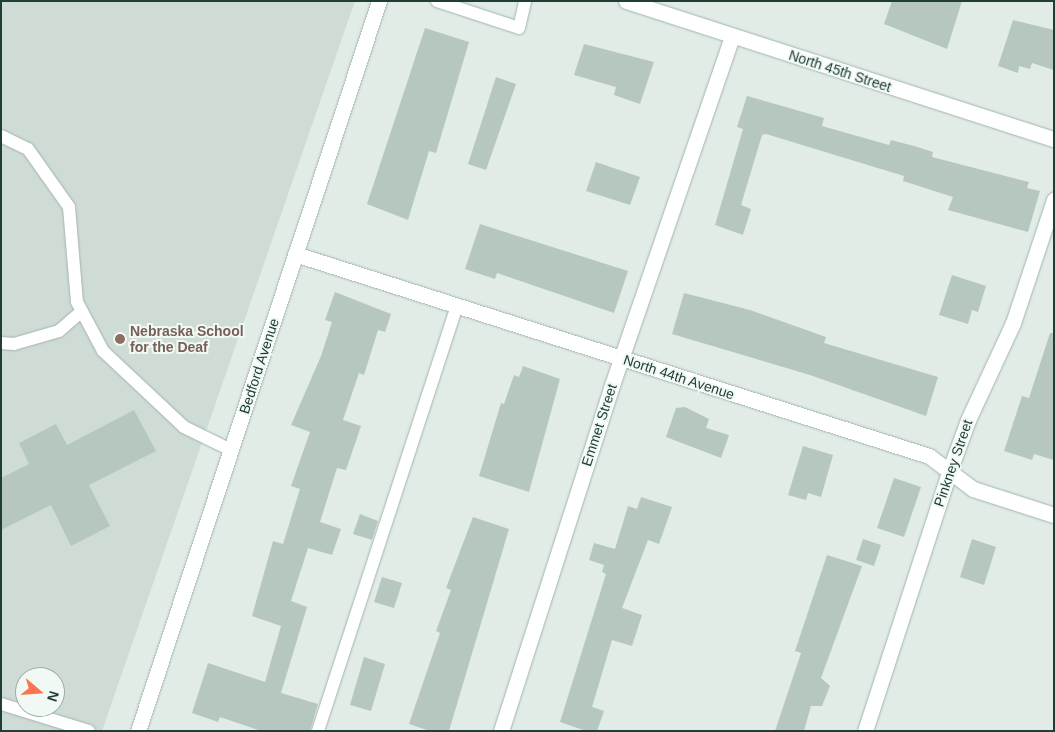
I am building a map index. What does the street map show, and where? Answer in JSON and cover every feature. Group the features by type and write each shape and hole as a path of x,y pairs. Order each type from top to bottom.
{"street":[{"name":"Bedford Avenue","path":"138,731 379,1"},
{"name":"North 45th Street","path":"626,1 1054,139"},
{"name":"Emmet Street","path":"501,731 622,359 732,36"},
{"name":"Pinkney Street","path":"865,731 949,472 968,420 1013,323 1054,200"},
{"name":"North 44th Avenue","path":"295,254 929,456 972,489 1054,515"}],"lane":[{"path":"436,1 519,28 526,1"},
{"path":"1,136 28,149 69,207 77,302 103,351 177,421 231,450"},
{"path":"318,731 457,306"},
{"path":"1,343 14,344 59,331 82,311"},
{"path":"1,704 89,731"}],"shaded area":[{"name":"Nebraska School for the Deaf","path":"1,1 355,1 102,731 1,731"}],"building":[{"path":"892,1 962,1 947,49 884,24"},
{"path":"1013,20 1054,30 1054,70 1032,63 1030,69 1019,66 1018,73 998,66"},
{"path":"425,28 469,42 436,153 429,151 408,220 367,204"},
{"path":"584,44 654,62 640,104 614,95 616,87 574,75"},
{"path":"496,77 516,84 486,170 468,164"},
{"path":"747,96 824,118 822,126 889,145 891,140 914,146 933,152 932,157 1029,182 1027,188 1040,191 1028,232 948,210 953,197 903,181 904,176 766,134 762,135 741,205 751,209 743,235 715,225 743,129 737,127"},
{"path":"596,162 640,177 630,205 586,191"},
{"path":"480,224 628,271 614,313 497,273 495,279 465,269"},
{"path":"952,275 986,286 978,312 972,310 968,324 939,315"},
{"path":"335,292 391,314 385,332 378,330 364,375 359,373 343,420 361,426 346,470 337,468 320,522 341,529 332,555 308,548 291,601 307,607 281,693 318,704 310,731 261,731 220,717 218,722 192,713 208,663 265,682 281,626 252,616 273,541 283,544 300,489 291,486 310,432 291,425 321,356 332,322 325,320"},
{"path":"684,293 750,310 826,337 824,343 938,377 926,416 810,375 672,334"},
{"path":"1050,333 1054,333 1054,460 1034,454 1032,460 1004,451 1022,396 1029,398"},
{"path":"523,366 560,379 529,492 479,476 501,403 504,404 514,375 519,377"},
{"path":"685,407 709,419 706,428 729,435 721,458 666,437 676,408"},
{"path":"134,410 156,451 89,485 110,526 71,546 51,505 1,530 1,478 29,464 19,443 56,424 67,445"},
{"path":"803,446 833,455 821,497 808,493 806,500 788,495"},
{"path":"894,478 921,487 904,537 877,528"},
{"path":"641,497 672,507 659,544 648,540 622,608 642,615 632,646 612,640 592,707 604,711 597,731 586,731 560,722 606,574 602,572 604,565 589,560 594,543 615,549 628,506 637,509"},
{"path":"360,514 378,521 372,540 353,534"},
{"path":"473,517 509,529 449,731 430,731 409,724 440,633 436,631 451,590 446,588"},
{"path":"863,539 881,545 874,566 856,560"},
{"path":"972,539 996,547 984,585 960,577"},
{"path":"827,555 862,566 821,678 830,686 822,706 811,706 804,731 775,731 801,653 795,651"},
{"path":"382,577 402,583 394,608 374,602"},
{"path":"364,657 385,664 371,711 350,705"}],"place":[{"name":"Nebraska School for the Deaf","path":"120,339"}]}
